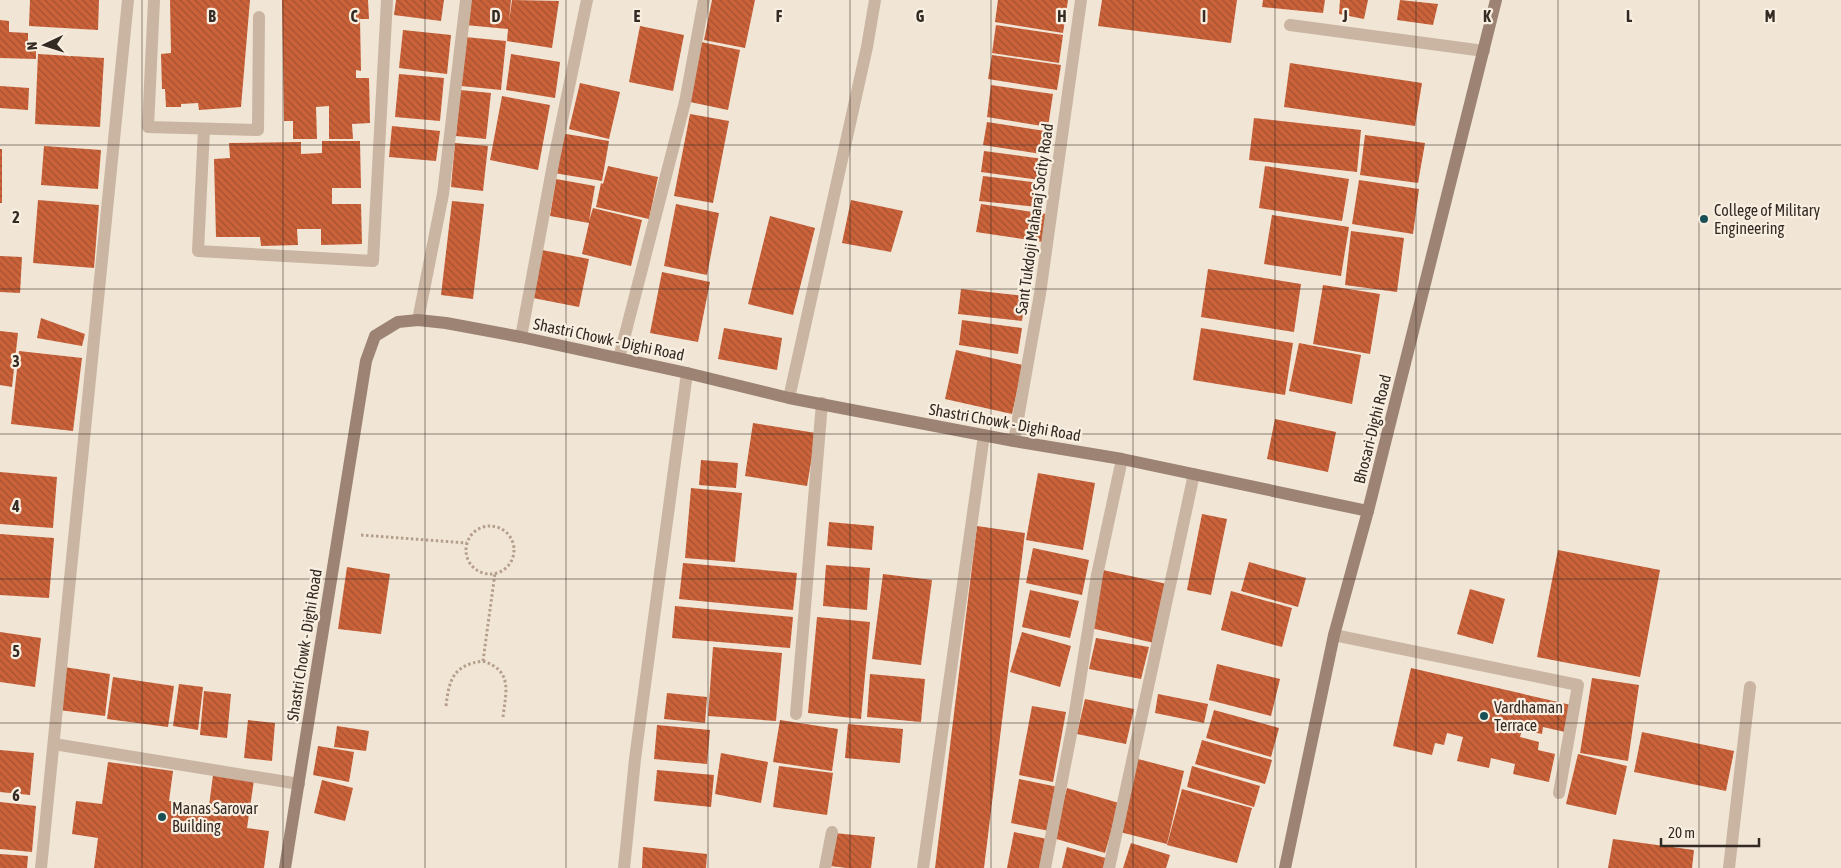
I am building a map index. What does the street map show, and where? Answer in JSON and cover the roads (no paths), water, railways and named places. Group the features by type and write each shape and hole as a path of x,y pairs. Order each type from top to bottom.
{"street":[{"path":"41,868 128,0"},
{"path":"154,0 148,127 258,130 259,17"},
{"path":"204,129 198,251 373,261 387,0"},
{"path":"418,320 443,194 466,0"},
{"path":"521,336 554,159 587,0"},
{"path":"619,358 685,102 704,0"},
{"path":"789,398 865,56 875,0"},
{"name":"Sant Tukdoji Maharaj Socity Road","path":"1014,441 1040,294 1081,0"},
{"name":"Bhosari-Dighi Road","path":"1287,868 1334,635 1368,511 1496,0"},
{"path":"1290,25 1484,51"},
{"name":"Shastri Chowk - Dighi Road","path":"285,868 366,361 375,336 398,322 418,320 446,323 521,336 789,398 1014,441 1122,459 1368,511"},
{"path":"624,868 635,759 687,373"},
{"path":"796,714 822,404"},
{"path":"923,868 984,435"},
{"path":"1044,868 1073,724 1097,575 1122,459"},
{"path":"1110,868 1194,474"},
{"path":"1334,635 1578,685 1559,793"},
{"path":"1729,868 1750,687"},
{"path":"54,744 299,784"},
{"path":"825,868 832,832"}],"place":[{"name":"College of Military Engineering","path":"1704,219"},
{"name":"Vardhaman Terrace","path":"1484,716"},
{"name":"Manas Sarovar Building","path":"162,817"}]}
